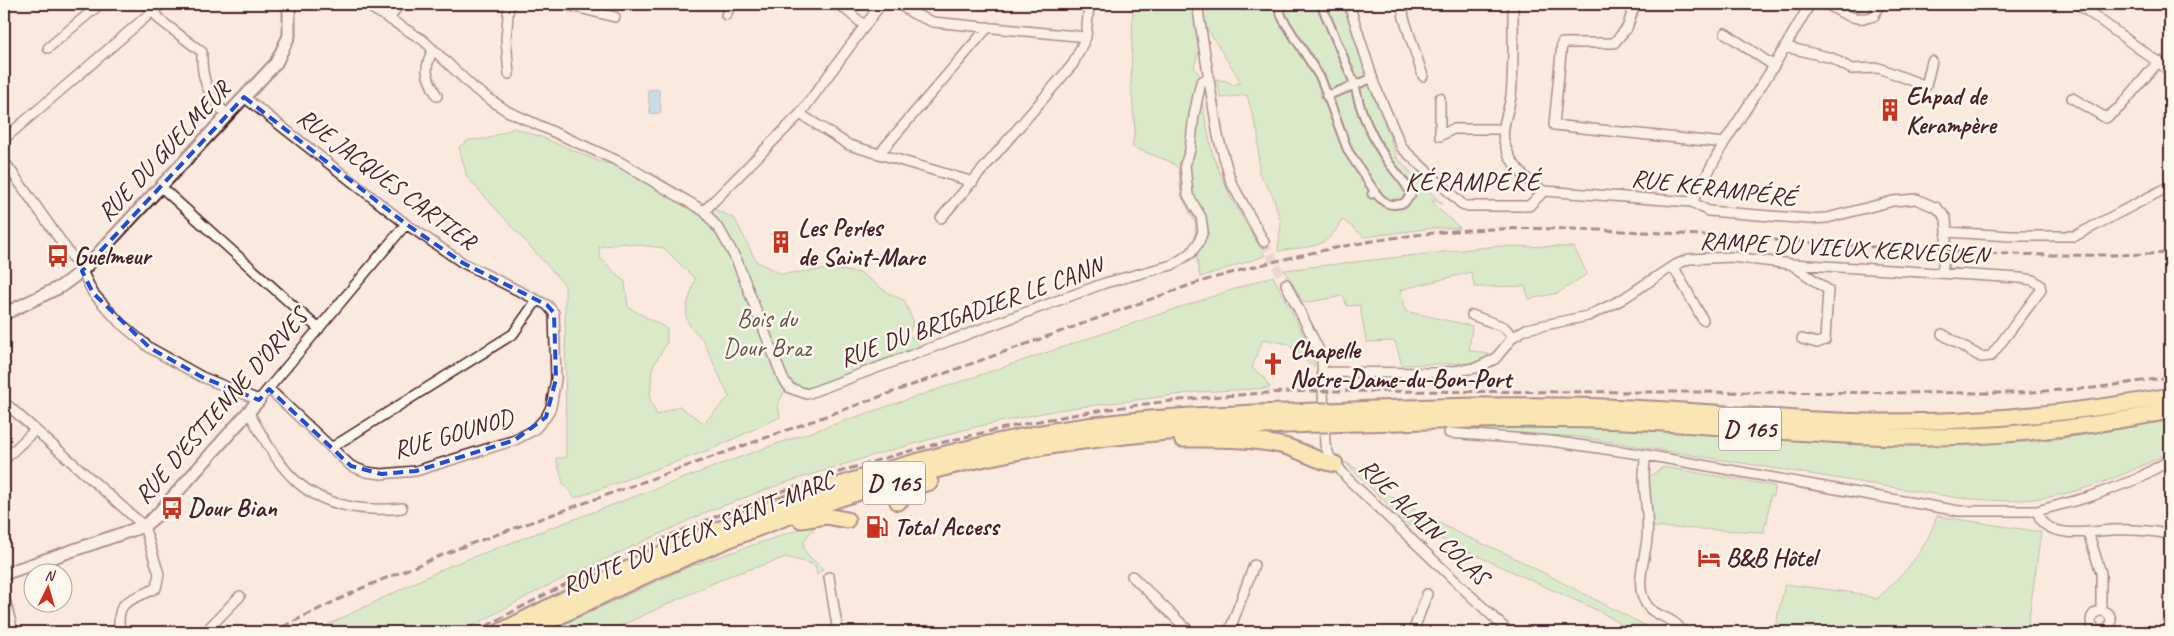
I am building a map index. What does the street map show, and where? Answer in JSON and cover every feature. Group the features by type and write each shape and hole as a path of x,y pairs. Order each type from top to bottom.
{"highway":[{"name":"ROUTE DU VIEUX SAINT-MARC","path":"528,632 635,580 768,525 865,491 980,459 1067,444 1212,428 1534,405 1628,408 1868,422 1961,421 2035,415 2170,396"},
{"name":"ROUTE DU VIEUX SAINT-MARC","path":"500,632 627,568 704,534 821,491 942,455 1027,436 1109,423 1186,415 1322,421 1606,421 1878,436 1972,436 2055,430 2170,411"},
{"path":"898,502 915,486 1067,444 1170,439 1260,441 1284,446 1326,463 1335,464"},
{"path":"768,525 826,516 847,520"}],"street":[{"path":"48,48 100,4"},
{"path":"4,139 150,7 161,4"},
{"name":"RUE DU GUELMEUR","path":"4,314 60,287 82,270 276,63 289,36 289,4"},
{"name":"RUE DU BRIGADIER LE CANN","path":"365,4 433,49 490,100 507,111 620,162 704,211 721,232 737,261 783,380 790,388 807,394 979,332 1105,283 1172,265 1191,253 1199,242 1203,231 1201,217 1188,195 1185,185 1185,166 1190,150 1194,115 1201,82 1208,78"},
{"path":"389,19 399,4"},
{"path":"508,74 506,39 510,4"},
{"path":"563,4 616,17"},
{"path":"726,15 731,4"},
{"path":"839,4 865,26"},
{"path":"704,211 800,114 881,4"},
{"path":"898,4 914,14 933,22 1086,37"},
{"path":"942,218 1073,64 1086,37 1089,4"},
{"path":"1197,4 1218,136 1231,182 1264,242"},
{"path":"1277,4 1283,19 1321,79 1348,151 1374,193 1382,202 1390,206 1404,203 1411,194 1367,127 1358,104 1355,85 1321,4"},
{"path":"1349,4 1373,78 1402,148 1464,206 1529,206 1544,190 1533,185 1516,166 1504,143 1504,129 1512,82 1513,4"},
{"path":"1402,4 1404,18 1423,76"},
{"path":"1635,4 1626,28 1614,43 1562,43 1554,125 1724,144"},
{"path":"1692,202 1724,144 1786,47 1810,4"},
{"path":"1827,4 1847,16 1865,18 1874,16 1878,4"},
{"path":"2078,4 2170,70"},
{"path":"150,7 160,20 202,52 203,79 208,92 227,115"},
{"path":"879,154 988,27"},
{"path":"1725,33 1774,66"},
{"path":"1786,47 1832,58 1851,68 1879,68 1926,86 1932,62"},
{"path":"433,49 426,65 426,75 437,96"},
{"path":"2072,98 2106,118 2120,107 2159,61"},
{"path":"1326,96 1373,78"},
{"name":"RUE JACQUES CARTIER","path":"244,97 406,224 463,263 538,300"},
{"path":"1440,98 1440,136 1453,130 1504,129"},
{"path":"800,114 849,145 973,182"},
{"path":"4,161 82,270 93,293 120,323 150,348 202,377 259,400"},
{"path":"1942,273 1946,232 2010,236 2075,236 2170,186"},
{"path":"161,187 319,329"},
{"name":"RUE KERAMPÉRÉ","path":"1544,190 1692,202 1708,211 1809,219 1827,218 1893,201 1916,199 1937,208 1946,218 1946,232"},
{"name":"RUE D'ESTIENNE D'ORVES","path":"4,574 144,526 156,516 269,389 406,224"},
{"name":"RAMPE DU VIEUX KERVEGUEN","path":"1322,372 1438,373 1476,368 1495,359 1513,337 1526,329 1588,316 1621,300 1673,266 1689,259 1732,257 1791,264 2020,278 2033,280 2040,285 2041,290 1991,356 1981,357 1942,334"},
{"path":"1791,264 1828,290 1825,340 1817,343 1802,339"},
{"path":"1673,266 1703,320"},
{"name":"RUE ALAIN COLAS","path":"1286,284 1318,348 1322,372 1322,421 1329,455 1348,479 1509,632"},
{"path":"331,448 513,334 538,300"},
{"name":"RUE GOUNOD","path":"269,389 351,466 366,472 401,473 416,471 515,440 534,430 546,417 551,407 556,379 554,313 547,304 538,300"},
{"path":"1472,315 1504,327 1513,337"},
{"path":"4,402 34,431 144,526 159,574 156,588 122,605 118,614 120,632"},
{"path":"248,411 281,463 297,482 319,497 353,508 379,511 402,508"},
{"path":"4,460 34,431"},
{"path":"1449,433 1551,441 1646,455 1959,511 2037,511 2088,497 2137,480 2170,460"},
{"path":"1646,455 1643,486 1648,524 1640,591 1646,604 1653,612 1678,624 1682,632"},
{"path":"2037,511 2046,526 2064,531 2113,530 2170,534"},
{"path":"2088,532 2101,574 2101,610"},
{"path":"1229,632 1254,565"},
{"path":"1132,576 1190,632"},
{"path":"829,577 838,632"},
{"path":"1413,632 1427,594"},
{"path":"4,595 13,632"},
{"path":"205,632 240,596"}],"highlighted area":[{"path":"244,97 406,224 463,263 547,305 554,313 556,379 546,417 515,440 416,471 381,474 351,466 269,389 259,400 202,377 150,348 93,293 82,271"}],"green space":[{"path":"1133,4 1343,4 1397,158 1442,204 1432,200 1435,206 1460,228 1433,228 1364,237 1342,219 1336,230 1323,242 1308,247 1278,251 1281,223 1273,196 1259,173 1258,134 1247,95 1221,98 1216,79 1233,85 1241,82 1206,27 1194,67 1203,80 1202,103 1213,156 1231,198 1265,256 1200,277 1194,240 1196,224 1181,195 1179,169 1171,162 1132,147 1135,130 1131,84"},
{"name":"Bois du Dour Braz","path":"514,128 601,162 650,172 696,200 735,219 756,261 781,274 830,269 861,273 888,293 904,300 913,321 909,334 920,346 811,389 784,392 778,404 780,417 712,449 575,498 563,483 556,458 566,458 565,285 467,177 459,147 469,140 487,139","holes":["623,243 664,248 695,279 687,306 686,317 690,326 703,340 729,397 704,423 679,406 657,415 650,400 652,368 667,342 667,329 628,307 625,282 600,258 599,247"]},
{"path":"1497,246 1574,247 1587,274 1558,293 1529,299 1525,286 1475,287 1471,272 1400,290 1405,311 1472,326 1469,350 1492,355 1473,363 1402,365 1395,341 1366,342 1360,305 1347,306 1343,296 1304,303 1284,270"},
{"path":"1273,276 1314,356 1314,368 1288,344 1263,339 1252,368 1263,376 1270,388 1198,392 1057,410 971,428 874,455 781,484 709,511 541,589 461,632 313,632 449,566 770,446"},
{"path":"2170,418 2170,452 2116,477 2079,490 2060,495 2013,501 1959,498 1580,437 1488,432 1489,427 1580,428 1847,442 1980,444 2025,442 2098,433"},
{"path":"1345,462 1366,474 1388,495 1458,533 1507,554 1658,632 1635,632 1599,611 1407,524"},
{"path":"1663,467 1775,486 1773,496 1770,496 1764,532 1653,527 1649,477"},
{"path":"1937,516 2041,532 2027,632 1774,632 1785,584 1855,593 1877,599 1897,580 1920,552"},
{"path":"812,525 813,530 804,542 804,547 808,556 823,569 817,575 815,565 786,557 729,576 607,632 547,632 686,568"}],"water":[{"path":"659,89 661,113 650,114 648,90"}],"tunnel":[{"path":"1264,242 1286,284"}],"railway":[{"path":"272,632 362,588 462,547 1193,284 1329,249 1434,233 1527,229 1701,235 1936,251 2053,255 2170,253"},
{"path":"476,632 575,579 676,533 778,493 882,459 988,432 1095,411 1205,398 1317,391 2016,393 2093,388 2170,377"}],"place":[{"name":"Ehpad de Kerampère","path":"1890,110"},
{"name":"Les Perles de Saint-Marc","path":"781,242"},
{"name":"Guelmeur","path":"58,256"},
{"name":"Chapelle Notre-Dame-du-Bon-Port","path":"1273,364"},
{"name":"Dour Bian","path":"172,508"},
{"name":"Total Access","path":"877,527"},
{"name":"B&B Hôtel","path":"1709,558"}],"district":[{"name":"KÉRAMPÉRÉ","path":"1473,181"}]}
